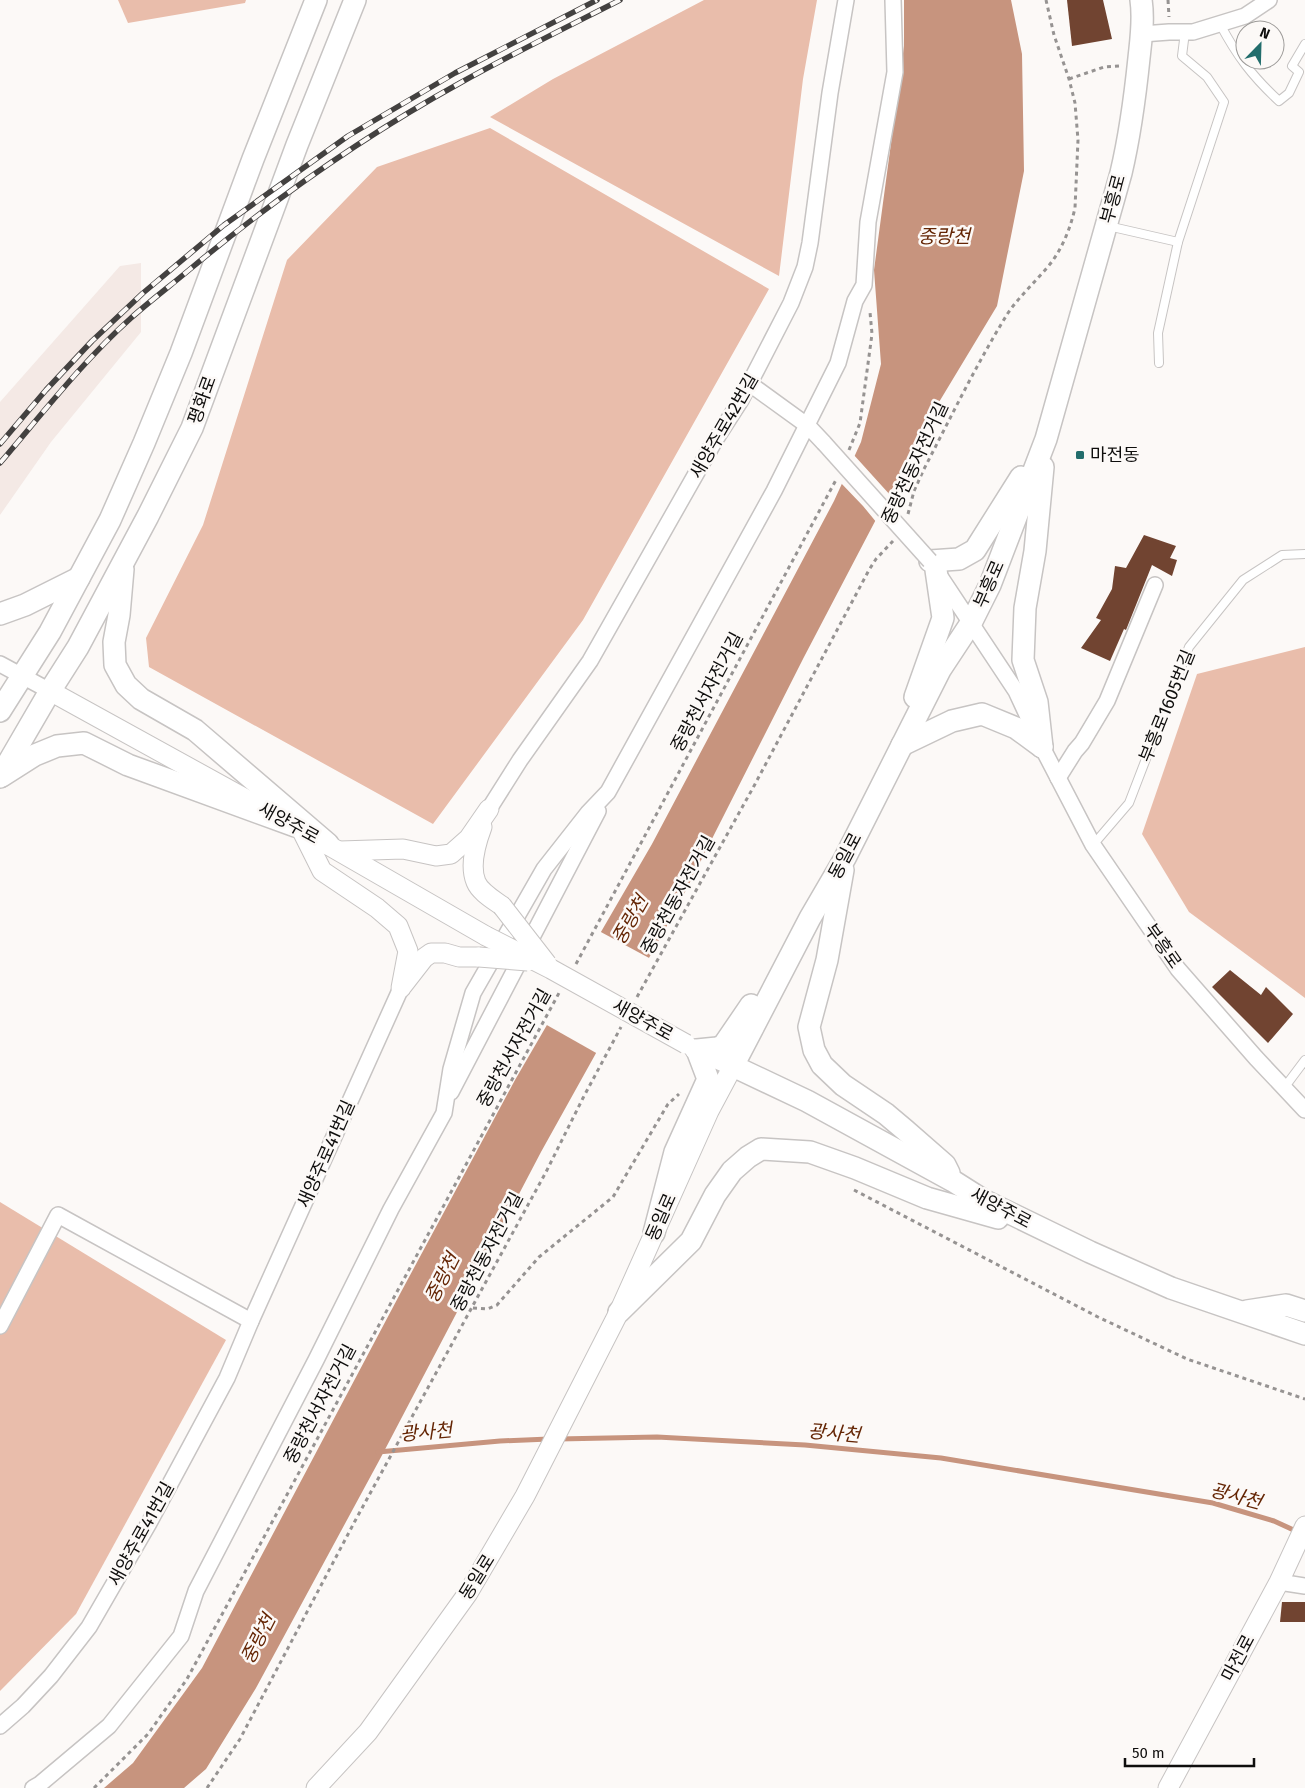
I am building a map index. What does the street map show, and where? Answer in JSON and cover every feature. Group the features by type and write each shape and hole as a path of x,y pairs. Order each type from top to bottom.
{"main road":[{"name":"평화로","path":"0,711 50,632 110,520 181,353 253,159 316,0"},
{"name":"평화로","path":"0,777 78,647 192,428 297,145 355,0"},
{"name":"부흥로","path":"971,622 990,584 1046,439 1106,225 1131,130 1142,34 1141,0"},
{"path":"892,764 943,618 933,565 959,559 975,550 1046,439"},
{"path":"1042,747 1037,702 1023,660 1025,608 1035,551 1046,439"},
{"path":"124,561 119,615 114,642 115,665 126,685 141,699 195,730 334,848"},
{"path":"0,614 25,605 79,578"},
{"name":"동일로","path":"734,1066 810,918 845,858 940,670 971,622"},
{"path":"902,746 952,721 982,714 1016,728 1042,747"},
{"path":"0,777 35,755 57,746 84,743 128,765 298,828"},
{"path":"845,858 827,960 809,1027 814,1050 822,1065 842,1085 886,1114 946,1165 953,1181"},
{"path":"691,1047 717,1048 723,1046 810,918"},
{"path":"654,1234 675,1152 708,1079 691,1047"},
{"name":"새양주로","path":"734,1066 807,1101 953,1181 983,1200 1046,1231 1172,1288 1305,1334"},
{"path":"619,1312 692,1241 715,1195 732,1171 761,1149 810,1152 855,1168 927,1198 1046,1231"},
{"path":"1244,1312 1286,1305 1305,1311"}],"street":[{"name":"새양주로42번길","path":"489,809 520,760 590,661 714,442 741,400 791,304 805,267 810,244 830,93 846,0"},
{"path":"446,1103 608,792 774,491 838,363 855,301 864,285 868,222 895,72 894,0"},
{"path":"1142,34 1193,32 1245,16 1269,0"},
{"path":"750,384 808,426 824,443 933,565 971,622"},
{"path":"1058,778 1107,701 1155,585"},
{"name":"부흥로","path":"971,622 1016,691 1042,747 1093,844 1178,970 1305,1110"},
{"name":"새양주로","path":"0,664 334,848 486,936 691,1047 734,1066"},
{"path":"33,1788 109,1726 181,1636 196,1591 316,1360 391,1209 444,1113 451,1069 473,993 544,870 588,813 608,792"},
{"path":"334,848 403,848 436,856 451,854 469,838 489,809"},
{"path":"489,809 475,845 474,866 476,882 484,892 502,906 544,966"},
{"path":"298,828 322,871 377,908 398,926 408,951 400,988"},
{"path":"400,988 424,958 432,953 544,966"},
{"name":"새양주로41번길","path":"0,1726 23,1706 50,1676 89,1627 149,1522 227,1378 250,1321 400,988"},
{"name":"동일로","path":"316,1788 368,1732 468,1593 525,1496 619,1312 709,1111 734,1066"},
{"path":"0,1326 58,1215 250,1321"},
{"name":"마전로","path":"1168,1788 1283,1574 1305,1526"},
{"path":"1283,1574 1305,1586"}],"lane":[{"path":"1220,24 1235,52 1261,85 1279,101 1289,93 1298,72 1292,66 1305,44"},
{"path":"1159,363 1158,334 1178,242 1224,102 1208,77 1182,56 1185,32"},
{"path":"1106,225 1178,242"},
{"name":"부흥로1605번길","path":"1093,844 1129,803 1189,647 1243,580 1282,555 1305,554"},
{"path":"1284,1088 1305,1060"}],"path":[{"name":"중랑천동자전거길","path":"906,519 914,491 924,469 996,334 1019,298 1046,269 1068,234 1075,208 1077,122 1070,79 1054,35 1046,0"},
{"path":"1168,0 1169,17"},
{"path":"1070,79 1104,67 1123,66"},
{"path":"846,457 860,423 872,334 868,295 864,285"},
{"name":"중랑천서자전거길","path":"574,967 839,473"},
{"name":"중랑천동자전거길","path":"636,999 754,786 869,570 876,559 898,535"},
{"name":"중랑천서자전거길","path":"94,1788 148,1734 187,1679 560,992"},
{"name":"중랑천동자전거길","path":"207,1788 240,1739 355,1521 549,1166 622,1025"},
{"path":"473,1308 487,1308 497,1305 539,1258 613,1197 668,1104 679,1094"},
{"path":"846,1185 1098,1317 1187,1358 1305,1399"}],"shaded area":[{"path":"118,0 246,0 245,3 128,23"},
{"path":"704,0 817,0 803,79 779,276 490,117 553,79"},
{"path":"490,128 769,289 583,620 433,824 149,667 146,638 203,525 287,260 377,167"},
{"path":"141,263 141,332 51,442 0,515 0,402 120,266"},
{"path":"1305,647 1305,998 1189,912 1142,834 1197,674"},
{"path":"0,1202 226,1340 76,1614 0,1691"}],"water":[{"name":"중랑천","path":"904,0 1011,0 1022,54 1024,171 997,306 927,422 804,657 679,904 541,1152 380,1459 256,1688 206,1769 184,1788 104,1788 133,1763 202,1668 515,1080 652,844 834,501 861,442 881,364 874,270 904,46"}],"pier":[{"path":"853,454 891,496 877,523 840,482"},
{"path":"599,931 651,959 598,1054 545,1024"}],"building":[{"path":"1067,0 1103,0 1112,39 1072,46"},
{"path":"1144,535 1176,546 1170,558 1177,560 1172,576 1152,565 1126,630 1124,629 1110,661 1081,648 1101,620 1096,618 1112,589 1115,566 1126,568"},
{"path":"1230,970 1261,995 1266,987 1293,1014 1268,1043 1212,987"},
{"path":"1282,1602 1305,1602 1305,1622 1280,1622"}],"waterway":[{"name":"광사천","path":"558,1439 657,1437 805,1445 941,1458 1213,1503 1274,1521 1298,1532"},
{"name":"광사천","path":"378,1452 500,1441 549,1439"}],"railway":[{"path":"0,444 46,390 92,341 143,293 224,225 348,136 455,73 597,0"},
{"path":"0,463 63,388 131,318 221,244 286,194 354,147 424,103 620,0"}],"place":[{"name":"마전동","path":"1080,455"}]}
